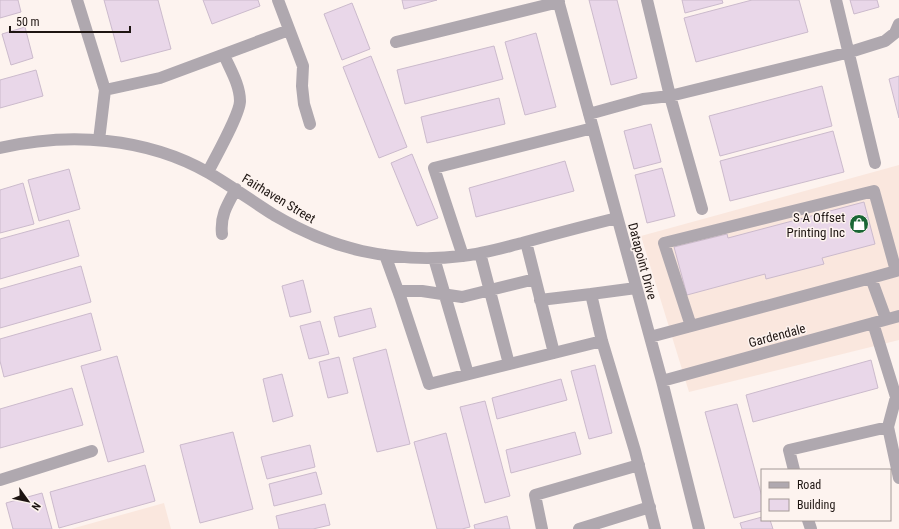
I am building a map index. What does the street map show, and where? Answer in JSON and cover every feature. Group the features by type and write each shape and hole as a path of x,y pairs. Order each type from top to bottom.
{"street":[{"path":"77,0 105,90 100,140"},
{"path":"278,0 303,66 302,86 304,104 310,124"},
{"path":"647,0 670,96 702,209"},
{"path":"836,0 850,52 875,163"},
{"path":"396,42 529,4 558,1"},
{"name":"Datapoint Drive","path":"558,1 662,381 699,529"},
{"path":"589,114 643,99 670,96 850,52 885,41 895,33 899,24"},
{"path":"105,90 160,78 289,30"},
{"path":"208,172 235,118 240,103 238,89 224,55"},
{"path":"463,256 434,168 593,128"},
{"name":"Fairhaven Street","path":"0,148 54,139 100,140 146,148 175,157 208,172 276,216 303,230 331,242 361,251 385,255 422,258 463,256 526,242 617,218"},
{"path":"222,234 221,224 224,211 236,189"},
{"path":"650,337 897,272 874,191 664,243 691,326"},
{"path":"526,242 554,353"},
{"path":"480,253 509,364"},
{"path":"385,255 428,384 602,341"},
{"path":"434,258 468,374"},
{"path":"871,278 886,319"},
{"path":"398,291 422,291 462,297 535,280"},
{"path":"540,300 636,288"},
{"path":"591,294 602,341 639,465 655,529"},
{"name":"Gardendale","path":"662,381 899,316"},
{"path":"873,323 896,397 888,428 899,478"},
{"path":"794,469 789,450 888,428"},
{"path":"0,480 92,451"},
{"path":"542,529 534,495 639,465"},
{"path":"579,529 650,508"}],"shaded area":[{"path":"899,165 899,340 689,392 641,236"},
{"path":"164,503 171,529 71,529"}],"building":[{"path":"0,0 18,0 21,12 0,18"},
{"path":"104,0 158,0 171,49 121,62"},
{"path":"203,0 258,0 260,6 212,24"},
{"path":"402,0 437,0 404,9"},
{"path":"589,0 617,0 637,78 611,85"},
{"path":"682,0 722,0 723,3 685,13"},
{"path":"752,0 799,0 808,32 696,62 684,18"},
{"path":"850,0 877,0 879,7 854,14"},
{"path":"352,3 370,49 342,60 324,14"},
{"path":"25,27 33,58 11,65 2,34"},
{"path":"536,33 556,107 525,115 505,42"},
{"path":"494,46 503,79 405,104 397,70"},
{"path":"371,56 407,147 379,158 343,67"},
{"path":"36,70 43,96 0,108 0,80"},
{"path":"899,76 899,118 889,79"},
{"path":"822,86 832,126 720,156 709,116"},
{"path":"499,98 505,124 427,143 421,117"},
{"path":"651,124 661,162 634,169 624,131"},
{"path":"833,131 844,172 730,201 720,161"},
{"path":"412,154 438,218 417,226 391,163"},
{"path":"565,161 574,191 476,217 469,188"},
{"path":"662,168 675,216 647,223 635,175"},
{"path":"69,169 80,209 39,221 28,180"},
{"path":"23,183 34,224 0,233 0,190"},
{"path":"864,202 875,244 822,258 824,264 766,279 765,274 687,295 674,247 727,234 728,238"},
{"path":"69,220 79,256 0,279 0,239"},
{"path":"81,266 91,302 0,328 0,289"},
{"path":"303,280 311,312 290,317 282,286"},
{"path":"371,308 376,327 339,337 334,317"},
{"path":"91,313 101,350 4,377 0,361 0,339"},
{"path":"320,321 329,354 309,359 300,326"},
{"path":"386,349 410,444 377,452 353,358"},
{"path":"117,356 144,452 108,462 81,366"},
{"path":"339,357 348,393 328,398 319,362"},
{"path":"871,360 878,388 753,422 746,395"},
{"path":"595,365 612,433 589,439 571,371"},
{"path":"282,374 293,416 273,422 263,379"},
{"path":"561,379 567,400 497,419 492,398"},
{"path":"72,388 83,425 0,448 0,409"},
{"path":"485,401 510,496 485,503 460,407"},
{"path":"737,404 761,493 761,511 734,518 705,412"},
{"path":"233,432 253,509 200,523 180,445"},
{"path":"575,432 581,454 511,473 506,450"},
{"path":"446,433 470,527 462,529 437,529 414,442"},
{"path":"310,445 315,467 267,479 261,457"},
{"path":"145,465 155,501 59,528 50,492"},
{"path":"316,472 322,494 274,506 269,484"},
{"path":"42,493 52,529 13,529 6,503"},
{"path":"325,504 330,525 313,529 279,529 276,516"},
{"path":"507,516 510,529 475,529 474,525"},
{"path":"761,517 761,521 770,521 773,529 742,529 740,523"}],"place":[{"name":"S A Offset Printing Inc","path":"859,224"}]}
